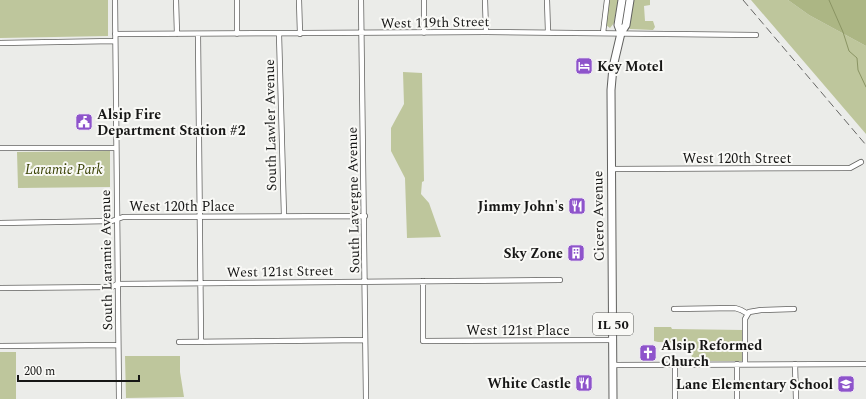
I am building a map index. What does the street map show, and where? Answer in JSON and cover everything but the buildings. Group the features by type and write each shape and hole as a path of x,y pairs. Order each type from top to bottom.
{"main road":[{"name":"Cicero Avenue","path":"613,399 611,90 620,33 618,25 622,0"},
{"name":"Cicero Avenue","path":"620,33 626,25 630,0"}],"street":[{"name":"South Laramie Avenue","path":"115,0 119,399"},
{"path":"176,0 177,34"},
{"path":"237,0 237,34"},
{"path":"299,0 300,34"},
{"name":"South Lavergne Avenue","path":"361,0 365,216 364,281 366,399"},
{"path":"424,0 424,33"},
{"path":"485,0 486,32"},
{"path":"547,0 548,32"},
{"path":"603,33 607,0"},
{"name":"West 119th Street","path":"115,34 548,32 756,35"},
{"path":"198,34 201,342"},
{"name":"South Lawler Avenue","path":"279,34 284,216"},
{"path":"0,43 115,41"},
{"path":"0,148 116,148"},
{"name":"West 120th Street","path":"611,169 850,168 861,162"},
{"name":"West 120th Place","path":"0,223 112,221 123,217 365,216"},
{"name":"West 121st Street","path":"0,288 113,287 118,284 560,280"},
{"name":"West 121st Place","path":"423,281 423,342 613,340"},
{"path":"674,309 735,308 748,314"},
{"path":"745,364 745,319 748,314 751,311 794,309"},
{"path":"179,342 365,340"},
{"path":"0,346 118,345"},
{"path":"737,364 737,399"},
{"path":"795,364 796,399"},
{"path":"613,365 866,364"},
{"path":"675,365 675,399"}],"green space":[{"path":"0,0 108,0 108,36 0,38"},
{"path":"609,0 618,0 614,23 610,28 606,25"},
{"path":"632,0 650,0 650,5 644,6 645,21 653,21 655,27 653,30 630,29 628,27"},
{"path":"751,0 788,0 809,15 866,46 866,134"},
{"path":"788,0 866,0 866,46 809,15"},
{"path":"403,72 422,73 424,181 422,182 421,194 429,203 441,237 407,238 405,178 391,151 391,128 404,104"},
{"name":"Laramie Park","path":"110,151 110,187 18,188 17,152"},
{"path":"654,327 671,327 672,329 743,330 743,361 692,361 691,343 654,341"},
{"path":"0,352 16,352 16,399 0,399"},
{"path":"125,356 180,356 180,372 184,397 126,398"}],"waterway":[{"path":"829,0 843,32 849,51 857,58 858,70 866,87"}],"railway":[{"path":"743,0 866,145"}],"place":[{"name":"Key Motel","path":"584,66"},
{"name":"Alsip Fire Department Station #2","path":"84,122"},
{"name":"Jimmy John's","path":"577,206"},
{"name":"Sky Zone","path":"576,253"},
{"name":"Alsip Reformed Church","path":"648,353"},
{"name":"White Castle","path":"584,383"},
{"name":"Lane Elementary School","path":"846,384"}]}
